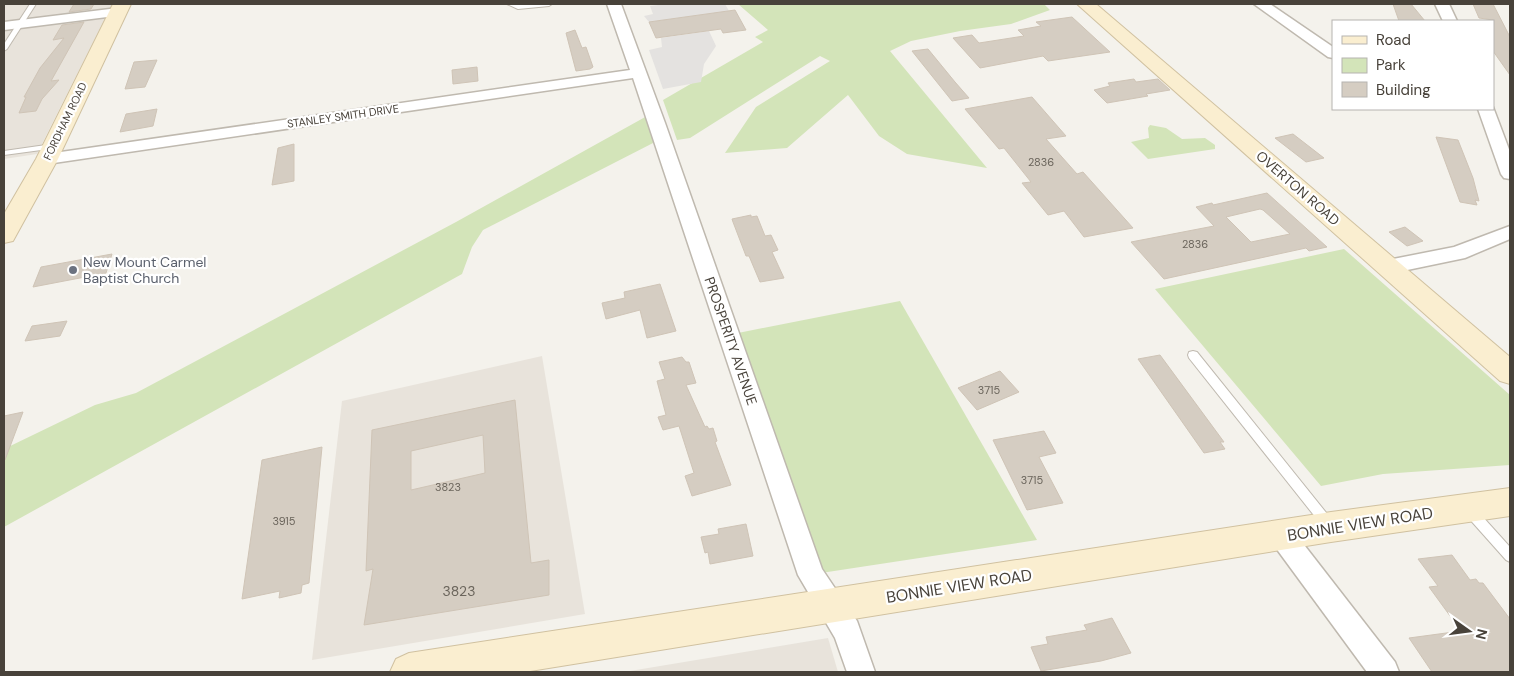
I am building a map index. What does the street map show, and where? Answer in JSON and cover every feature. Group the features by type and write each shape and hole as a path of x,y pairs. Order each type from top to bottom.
{"street":[{"name":"PROSPERITY AVENUE","path":"614,4 811,575 847,630 861,672"},
{"name":"OVERTON ROAD","path":"1086,4 1510,373"},
{"path":"1261,4 1332,53"},
{"path":"1442,4 1450,20"},
{"path":"4,26 120,8"},
{"name":"FORDHAM ROAD","path":"4,235 50,153 120,8"},
{"name":"STANLEY SMITH DRIVE","path":"50,153 639,73"},
{"path":"1486,110 1510,174"},
{"path":"1388,267 1458,253 1510,232"},
{"name":"BONNIE VIEW ROAD","path":"409,672 459,669 830,606 1331,527 1510,502"},
{"path":"1282,536 1385,672"}],"lane":[{"path":"4,49 33,4"},
{"path":"510,4 518,7 549,4"},
{"path":"4,153 50,153"},
{"path":"1193,355 1331,527"},
{"path":"1466,508 1510,556"}],"shaded area":[{"path":"4,4 112,4 37,154 4,159"},
{"path":"666,4 725,4 729,11 649,22 644,16 653,14 650,6"},
{"path":"709,31 716,46 704,64 701,82 663,89 649,50 662,47 661,38"},
{"path":"542,356 585,614 312,660 342,401"},
{"path":"828,638 838,672 624,672"}],"green space":[{"path":"738,4 1044,4 1050,10 1011,24 960,31 911,41 890,51 987,168 907,154 879,136 848,95 787,148 725,153 756,107 830,61 820,56 690,138 677,140 663,100 763,42 755,37 768,30"},
{"path":"647,116 655,142 483,230 472,247 462,274 4,527 4,449 95,405 136,393 456,222"},
{"path":"1150,125 1166,128 1182,139 1205,138 1215,145 1215,149 1148,159 1131,142 1149,138 1148,128"},
{"path":"1344,249 1510,395 1510,465 1383,474 1321,486 1155,289"},
{"path":"900,301 1037,540 821,573 738,333"}],"building":[{"path":"74,4 94,4 91,9 69,12"},
{"path":"1393,4 1411,4 1424,20 1399,20"},
{"path":"1473,4 1493,4 1510,37 1510,75 1494,52 1494,20 1479,18"},
{"path":"735,10 746,30 723,33 721,29 656,38 649,22"},
{"path":"1072,17 1110,52 1048,61 1043,56 980,68 953,38 972,35 979,43 1024,36 1018,30 1041,26 1036,22"},
{"path":"84,22 51,81 59,80 42,99 36,111 19,113 26,97 24,97 40,68 64,38 53,40 62,25"},
{"path":"575,30 582,48 586,47 593,67 590,69 576,71 566,33"},
{"path":"928,49 969,98 952,101 912,51"},
{"path":"157,60 145,87 125,89 134,62"},
{"path":"477,67 478,81 453,84 452,70"},
{"path":"1134,79 1136,82 1158,79 1170,90 1107,103 1094,90 1110,86 1108,83"},
{"path":"1032,97 1066,136 1046,139 1077,174 1083,172 1133,228 1084,237 1064,211 1048,215 1022,183 1031,182 1004,148 999,149 965,109"},
{"path":"157,109 153,126 120,132 126,114"},
{"path":"1293,134 1324,158 1306,162 1275,138"},
{"path":"1436,137 1458,140 1473,178 1479,201 1475,200 1477,205 1460,202"},
{"path":"294,144 294,181 272,185 278,148"},
{"path":"1267,193 1327,247 1309,251 1306,248 1164,279 1131,242 1214,226 1196,207 1212,203 1213,205","holes":["1260,209 1290,234 1251,242 1226,217"]},
{"path":"751,215 751,217 757,216 765,236 771,235 778,250 772,252 784,278 760,282 749,256 746,256 732,219"},
{"path":"1405,227 1423,241 1407,246 1389,232"},
{"name":"New Mount Carmel Baptist Church","path":"112,254 106,273 33,287 41,267"},
{"path":"660,284 676,331 647,338 640,310 606,319 602,303 625,298 624,292"},
{"path":"67,321 60,336 25,341 32,326"},
{"path":"1160,355 1224,442 1220,442 1225,449 1204,453 1138,359"},
{"path":"682,357 686,362 689,362 696,383 686,385 705,427 713,428 717,441 715,442 731,485 692,496 685,476 694,473 679,426 663,430 658,417 666,415 657,381 665,379 659,362"},
{"path":"1000,371 1019,392 977,410 958,388"},
{"path":"515,400 531,563 549,560 549,595 364,625 373,569 366,571 372,430","holes":["483,435 485,473 411,490 411,451"]},
{"path":"23,412 5,460 4,460 4,416"},
{"path":"1044,431 1056,453 1039,457 1063,503 1027,510 993,440"},
{"path":"322,447 309,583 302,585 301,593 279,598 280,591 242,599 262,460"},
{"path":"746,524 753,556 710,564 708,552 705,553 701,537 719,534 718,529"},
{"path":"1452,555 1470,580 1476,579 1479,583 1483,583 1510,619 1510,672 1432,672 1409,638 1461,631 1429,587 1438,586 1418,559"},
{"path":"1112,618 1131,653 1101,661 1041,671 1031,647 1048,644 1046,637 1087,630 1084,625"}],"place":[{"name":"New Mount Carmel Baptist Church","path":"73,270"}]}
